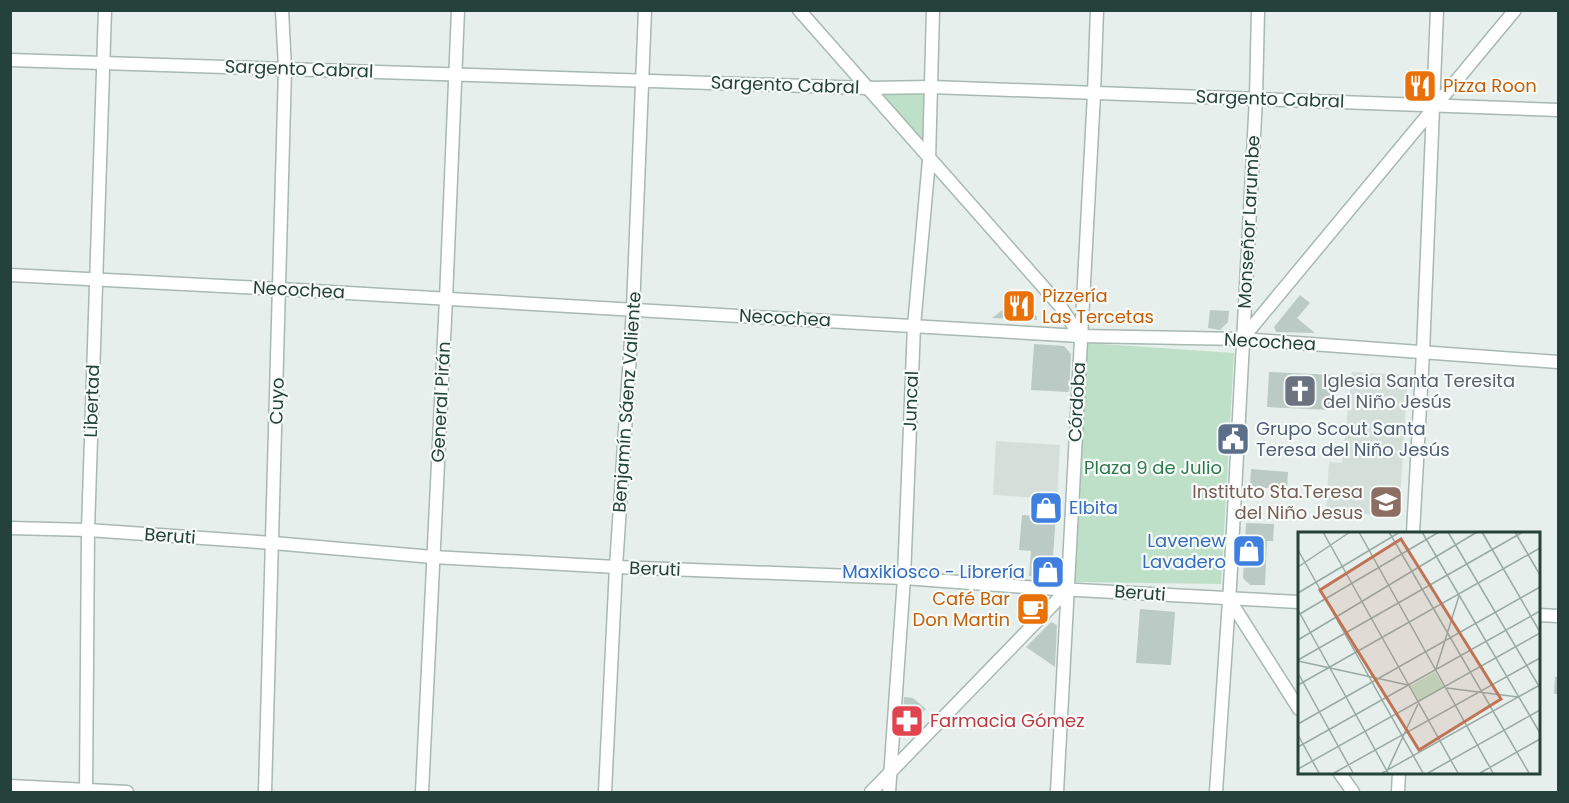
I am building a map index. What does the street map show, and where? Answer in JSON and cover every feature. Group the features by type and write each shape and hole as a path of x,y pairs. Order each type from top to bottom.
{"street":[{"name":"Libertad","path":"86,791 88,530 105,10"},
{"name":"Cuyo","path":"265,792 285,69 282,10"},
{"name":"General Pirán","path":"422,792 458,10"},
{"name":"Benjamín Sáenz Valiente","path":"605,792 616,567 633,309 645,10"},
{"path":"799,10 1061,307 1080,336"},
{"name":"Juncal","path":"889,792 904,578 914,326 929,160 933,10"},
{"name":"Córdoba","path":"1057,792 1094,94 1096,10"},
{"name":"Monseñor Larumbe","path":"1216,792 1229,599 1256,98 1258,10"},
{"path":"1413,532 1437,10"},
{"path":"1242,339 1515,10"},
{"name":"Sargento Cabral","path":"10,60 456,76 867,88 931,87 1558,110"},
{"name":"Necochea","path":"10,275 1080,336 1242,339 1558,362"},
{"name":"Beruti","path":"10,528 88,530 433,557 616,567 904,578 1298,602"},
{"path":"871,792 1068,588"},
{"path":"1229,599 1298,707"},
{"path":"1539,615 1558,616"},
{"path":"1340,773 1353,792"},
{"path":"1398,792 1399,773"},
{"path":"10,786 127,792"}],"shaded area":[{"path":"1352,372 1408,375 1399,516 1326,512 1329,462 1342,463"},
{"path":"996,441 1060,445 1057,499 993,495"}],"green space":[{"path":"931,87 929,160 867,88"},
{"name":"Plaza 9 de Julio","path":"1087,343 1234,353 1221,584 1073,582"}],"building":[{"name":"Pizzería Las Tercetas","path":"1022,295 1037,320 992,318"},
{"path":"1300,295 1310,303 1297,318 1315,333 1276,332 1274,327"},
{"path":"1210,310 1229,311 1228,322 1220,330 1208,328"},
{"path":"1034,344 1064,346 1071,354 1069,392 1031,390"},
{"name":"Iglesia Santa Teresita del Niño Jesús","path":"1269,372 1334,375 1332,410 1267,407"},
{"path":"1251,469 1288,472 1287,489 1250,487"},
{"path":"1037,498 1057,499 1052,572 1047,578 1029,576 1031,551 1019,550 1022,515 1036,516"},
{"path":"1246,523 1274,524 1273,541 1267,541 1265,585 1250,585 1243,578"},
{"name":"Café Bar Don Martin","path":"1024,599 1038,599 1040,605 1032,613"},
{"path":"1140,609 1175,612 1171,665 1136,663"},
{"path":"1051,622 1057,625 1055,667 1026,647"},
{"path":"1555,677 1558,677 1558,694 1554,694"},
{"path":"904,697 913,698 926,709 908,726 903,723"}],"place":[{"name":"Pizza Roon","path":"1420,86"},
{"name":"Pizzería Las Tercetas","path":"1019,306"},
{"name":"Iglesia Santa Teresita del Niño Jesús","path":"1300,391"},
{"name":"Grupo Scout Santa Teresa del Niño Jesús","path":"1233,439"},
{"name":"Instituto Sta.Teresa del Niño Jesus","path":"1386,502"},
{"name":"Elbita","path":"1046,508"},
{"name":"Lavenew Lavadero","path":"1249,551"},
{"name":"Maxikiosco - Librería","path":"1048,572"},
{"name":"Café Bar Don Martin","path":"1033,609"},
{"name":"Farmacia Gómez","path":"907,721"}]}
